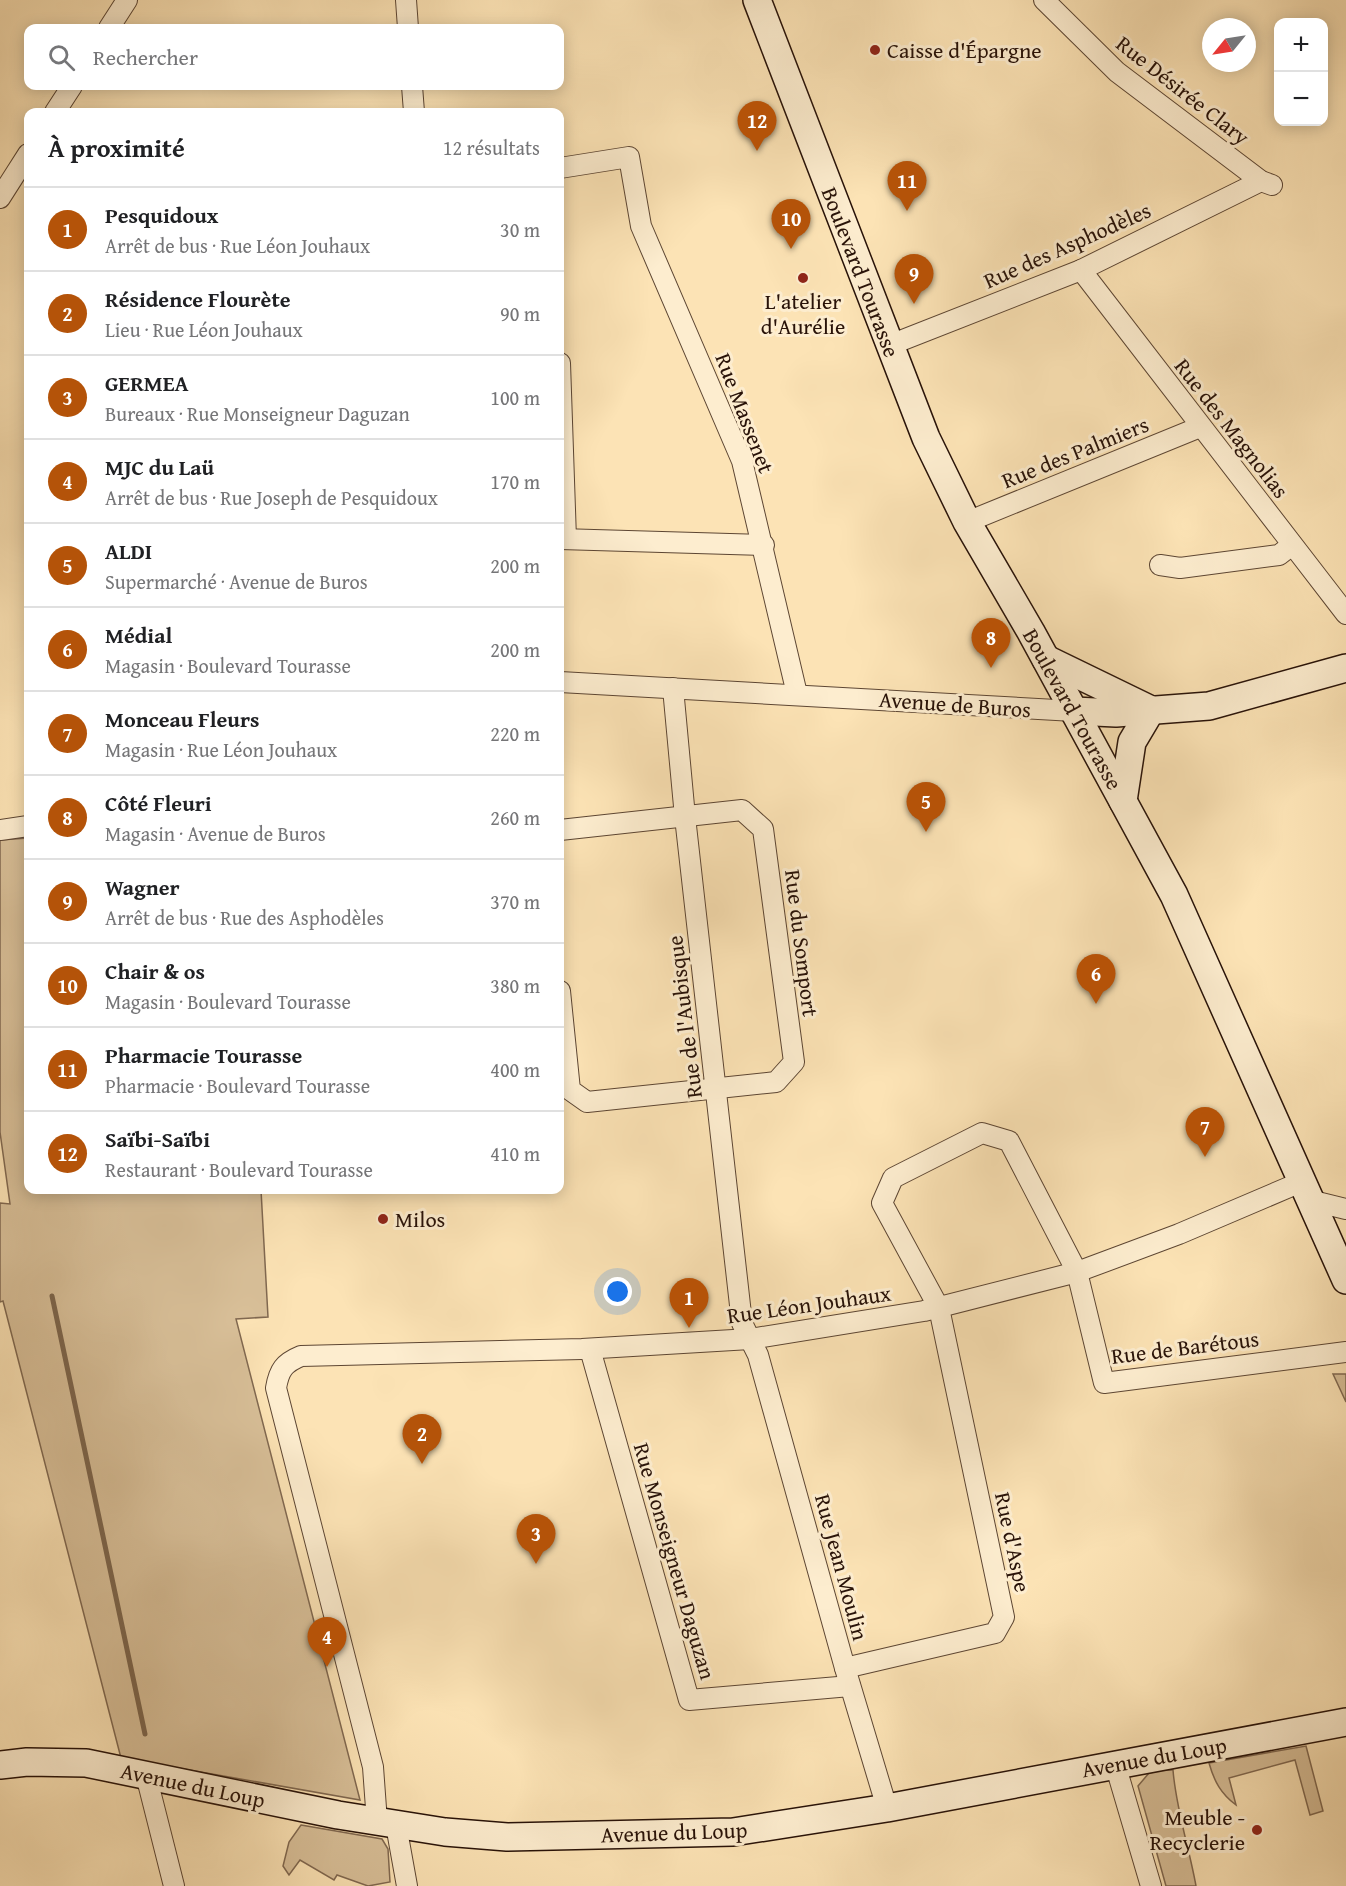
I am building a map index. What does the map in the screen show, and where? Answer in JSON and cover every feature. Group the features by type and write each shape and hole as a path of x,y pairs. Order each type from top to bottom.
{"street":[{"path":"112,24 127,0"},
{"path":"406,0 408,24"},
{"name":"Boulevard Tourasse","path":"758,0 926,438 967,522 1046,659 1174,895 1346,1280"},
{"name":"Rue Désirée Clary","path":"1044,0 1116,72 1266,183"},
{"path":"58,108 69,90"},
{"path":"412,90 414,108"},
{"name":"Rue Massenet","path":"564,167 629,157 641,226 742,461 764,545 797,694"},
{"path":"0,198 24,160"},
{"name":"Rue des Asphodèles","path":"890,345 1081,270 1266,183"},
{"name":"Rue des Magnolias","path":"1081,270 1346,614"},
{"name":"Rue des Palmiers","path":"967,522 1200,427"},
{"path":"564,539 764,545"},
{"path":"1160,565 1179,568 1279,555 1292,545"},
{"path":"1046,659 1151,710 1132,742 1123,801"},
{"name":"Avenue de Buros","path":"564,682 1108,713 1209,706 1346,668"},
{"name":"Rue de l'Aubisque","path":"673,688 685,816 742,1323 750,1339"},
{"name":"Rue du Somport","path":"564,830 741,810 763,829 794,1062 776,1082 587,1102 570,1090 564,1031"},
{"path":"0,830 24,827"},
{"name":"Rue d'Aspe","path":"848,1677 995,1633 1004,1617 939,1308 882,1203 893,1178 982,1133 1009,1141 1077,1272"},
{"path":"1305,1191 1346,1209"},
{"name":"Rue Léon Jouhaux","path":"386,1824 276,1388 279,1373 287,1362 301,1356 590,1348 750,1339 939,1308 1077,1272 1305,1191"},
{"name":"Rue de Barétous","path":"1077,1272 1104,1383 1346,1352"},
{"name":"Rue Jean Moulin","path":"750,1339 758,1355 887,1808"},
{"name":"Rue Monseigneur Daguzan","path":"590,1348 689,1700 848,1677"},
{"name":"Avenue du Loup","path":"0,1765 64,1761 146,1775 386,1824 507,1837 733,1832 887,1808 1346,1722"},
{"path":"1115,1764 1150,1886"},
{"path":"146,1775 174,1886"},
{"path":"386,1824 407,1886"}],"shaded area":[{"path":"24,838 24,1194 261,1194 268,1317 236,1319 360,1800 121,1758 3,1301 0,1302 0,1203 10,1204 0,1132 0,840"},
{"path":"1333,1374 1346,1374 1346,1402"},
{"path":"1306,1746 1323,1811 1310,1815 1295,1760 1229,1778 1236,1805 1219,1787 1209,1763"},
{"path":"1173,1770 1196,1886 1166,1886 1138,1786 1149,1773"},
{"path":"301,1825 382,1839 388,1849 390,1882 368,1886 337,1875 334,1880 300,1860 289,1875 283,1866 289,1842"}],"waterway":[{"path":"52,1296 145,1734"}],"place":[{"name":"Caisse d'Épargne","path":"875,50"},
{"name":"Saïbi-Saïbi","path":"757,151"},
{"name":"Pharmacie Tourasse","path":"907,211"},
{"name":"Chair & os","path":"791,249"},
{"name":"L'atelier d'Aurélie","path":"803,278"},
{"name":"Wagner","path":"914,304"},
{"name":"Côté Fleuri","path":"991,668"},
{"name":"ALDI","path":"926,832"},
{"name":"Médial","path":"1096,1004"},
{"name":"Monceau Fleurs","path":"1205,1157"},
{"name":"Milos","path":"383,1219"},
{"name":"Pesquidoux","path":"689,1328"},
{"name":"Résidence Flourète","path":"422,1464"},
{"name":"GERMEA","path":"536,1564"},
{"name":"MJC du Laü","path":"327,1667"},
{"name":"Meuble - Recyclerie","path":"1257,1830"}]}
